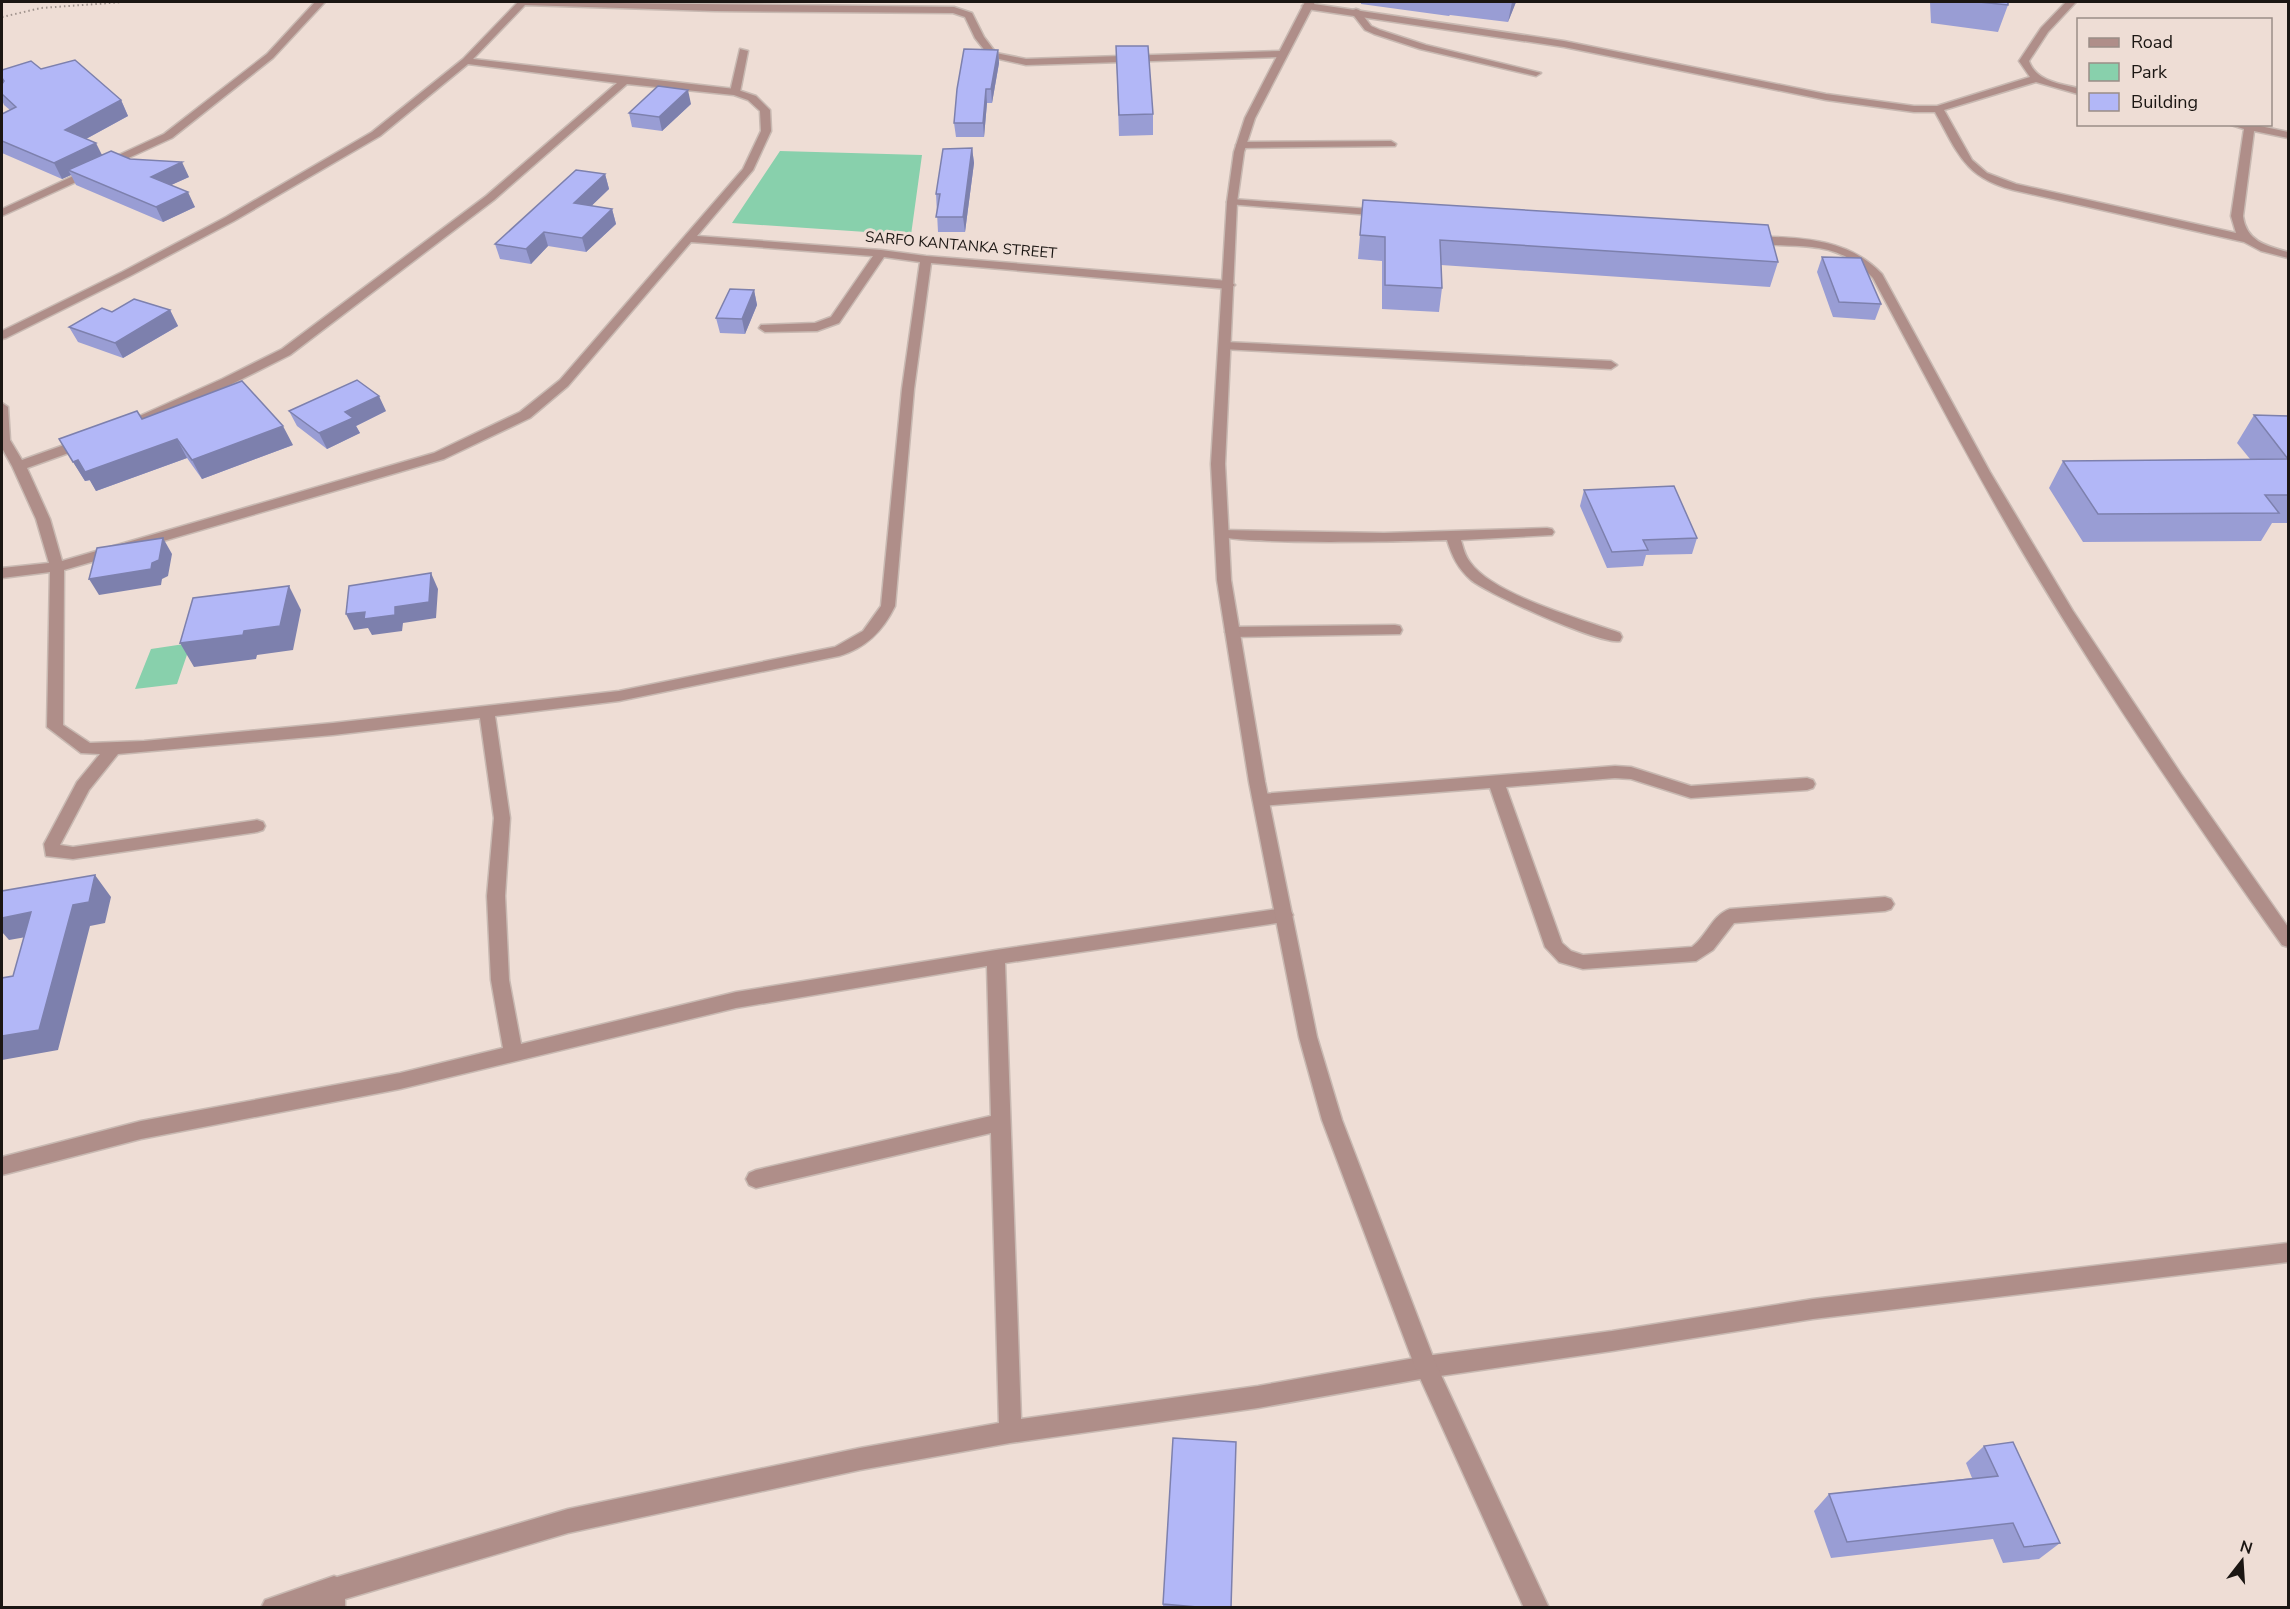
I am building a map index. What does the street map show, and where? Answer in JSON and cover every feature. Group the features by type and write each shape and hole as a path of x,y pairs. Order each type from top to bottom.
{"street":[{"path":"2,213 168,136 270,56 320,2"},
{"path":"2,335 126,274 376,134 466,61 523,2 715,8 954,10 969,15 980,38 993,55 1026,62 1281,54"},
{"path":"2071,2 2044,30 2024,61 2025,69 2038,78 2058,87 2077,91"},
{"path":"1536,1608 1426,1367 1362,1204 1332,1120 1308,1037 1261,800 1224,580 1218,464 1232,202 1241,145 1250,118 1308,4 1564,44 1826,97 1914,109 1938,109 2038,78"},
{"path":"1356,12 1368,28 1377,32 1424,47 1536,73"},
{"path":"735,92 743,51"},
{"path":"2,573 57,567 439,456 525,415 564,384 690,239 748,170 766,131 765,110 752,98 735,92 466,61"},
{"path":"19,466 107,434 226,382 286,352 490,198 625,81"},
{"path":"1938,109 1968,162 1983,175 2013,188 2248,239"},
{"path":"2242,126 2289,135"},
{"path":"2249,128 2237,216 2239,230 2248,239 2265,249 2289,255"},
{"path":"1241,145 1391,144"},
{"path":"1232,202 1398,214"},
{"name":"SARFO KANTANKA STREET","path":"690,239 881,253 926,259 1229,285"},
{"path":"1742,239 1813,244 1855,254 1869,264 1878,276 1998,499 2099,664 2210,831 2289,940"},
{"path":"765,328 817,327 835,320 881,253"},
{"path":"2,407 3,440 19,466 43,519 57,567 55,727 87,749 333,729 619,696 839,651 865,639 879,624 888,606 906,391 926,259"},
{"path":"1225,346 1611,365"},
{"path":"1222,534 1306,538 1546,532"},
{"path":"1453,536 1464,565 1476,577 1511,597 1615,637"},
{"path":"1233,632 1395,630"},
{"path":"487,712 502,818 496,896 500,980 513,1053"},
{"path":"113,748 82,786 52,844 52,852 73,853 257,826"},
{"path":"1261,800 1616,772 1631,773 1691,792 1807,784"},
{"path":"1496,781 1554,947 1565,957 1582,962 1696,954 1708,947 1720,924 1730,916 1885,904"},
{"path":"2,1166 141,1130 400,1081 736,1000 996,957 1284,915"},
{"path":"996,957 1010,1432"},
{"path":"756,1179 1002,1122"},
{"path":"273,1608 334,1598 568,1521 860,1458 1010,1432 1258,1397 1426,1367 1612,1341 1813,1309 2289,1253"}],"path":[{"path":"2,16 41,8 124,2"},
{"path":"320,2 523,2"}],"green space":[{"path":"780,151 922,155 911,235 732,223"},
{"path":"191,643 177,684 135,689 151,649"}],"building":[{"path":"1979,2 2008,2 2008,5"},
{"path":"1116,46 1148,46 1153,114 1119,115"},
{"path":"964,49 998,50 991,89 986,89 983,123 954,123"},
{"path":"75,60 121,100 65,130 96,143 54,163 2,141 2,114 16,107 2,94 4,81 2,70 31,61 41,69"},
{"path":"658,86 688,90 659,117 629,113"},
{"path":"972,148 963,217 936,217 940,194 936,194 943,149"},
{"path":"111,151 130,159 182,162 151,177 188,192 156,207 68,170"},
{"path":"576,170 605,174 574,203 612,209 582,238 544,232 526,249 495,244"},
{"path":"1363,200 1768,225 1778,262 1440,240 1442,288 1385,285 1385,237 1360,235"},
{"path":"1822,257 1861,258 1881,304 1839,302"},
{"path":"730,289 754,290 742,319 716,318"},
{"path":"134,299 170,310 115,343 69,327 102,308 112,312"},
{"path":"357,380 379,396 345,412 353,418 319,433 289,411"},
{"path":"242,381 283,426 192,460 177,439 85,472 78,460 73,462 59,439 137,411 142,419"},
{"path":"2254,415 2289,416 2289,495 2265,495 2279,513 2098,514 2063,461 2288,459"},
{"path":"1674,486 1697,538 1643,540 1648,550 1612,552 1584,490"},
{"path":"163,538 159,560 152,563 151,569 89,579 97,548"},
{"path":"431,573 429,602 395,607 395,615 364,619 365,612 346,614 349,586"},
{"path":"289,586 280,626 244,631 243,635 180,643 193,598"},
{"path":"95,875 89,902 73,905 39,1030 2,1036 2,978 13,976 31,912 2,918 2,891"},
{"path":"1173,1438 1236,1442 1231,1608 1163,1604"},
{"path":"2013,1442 2060,1543 2024,1547 2013,1523 1847,1542 1829,1494 1998,1476 1984,1446"}]}
